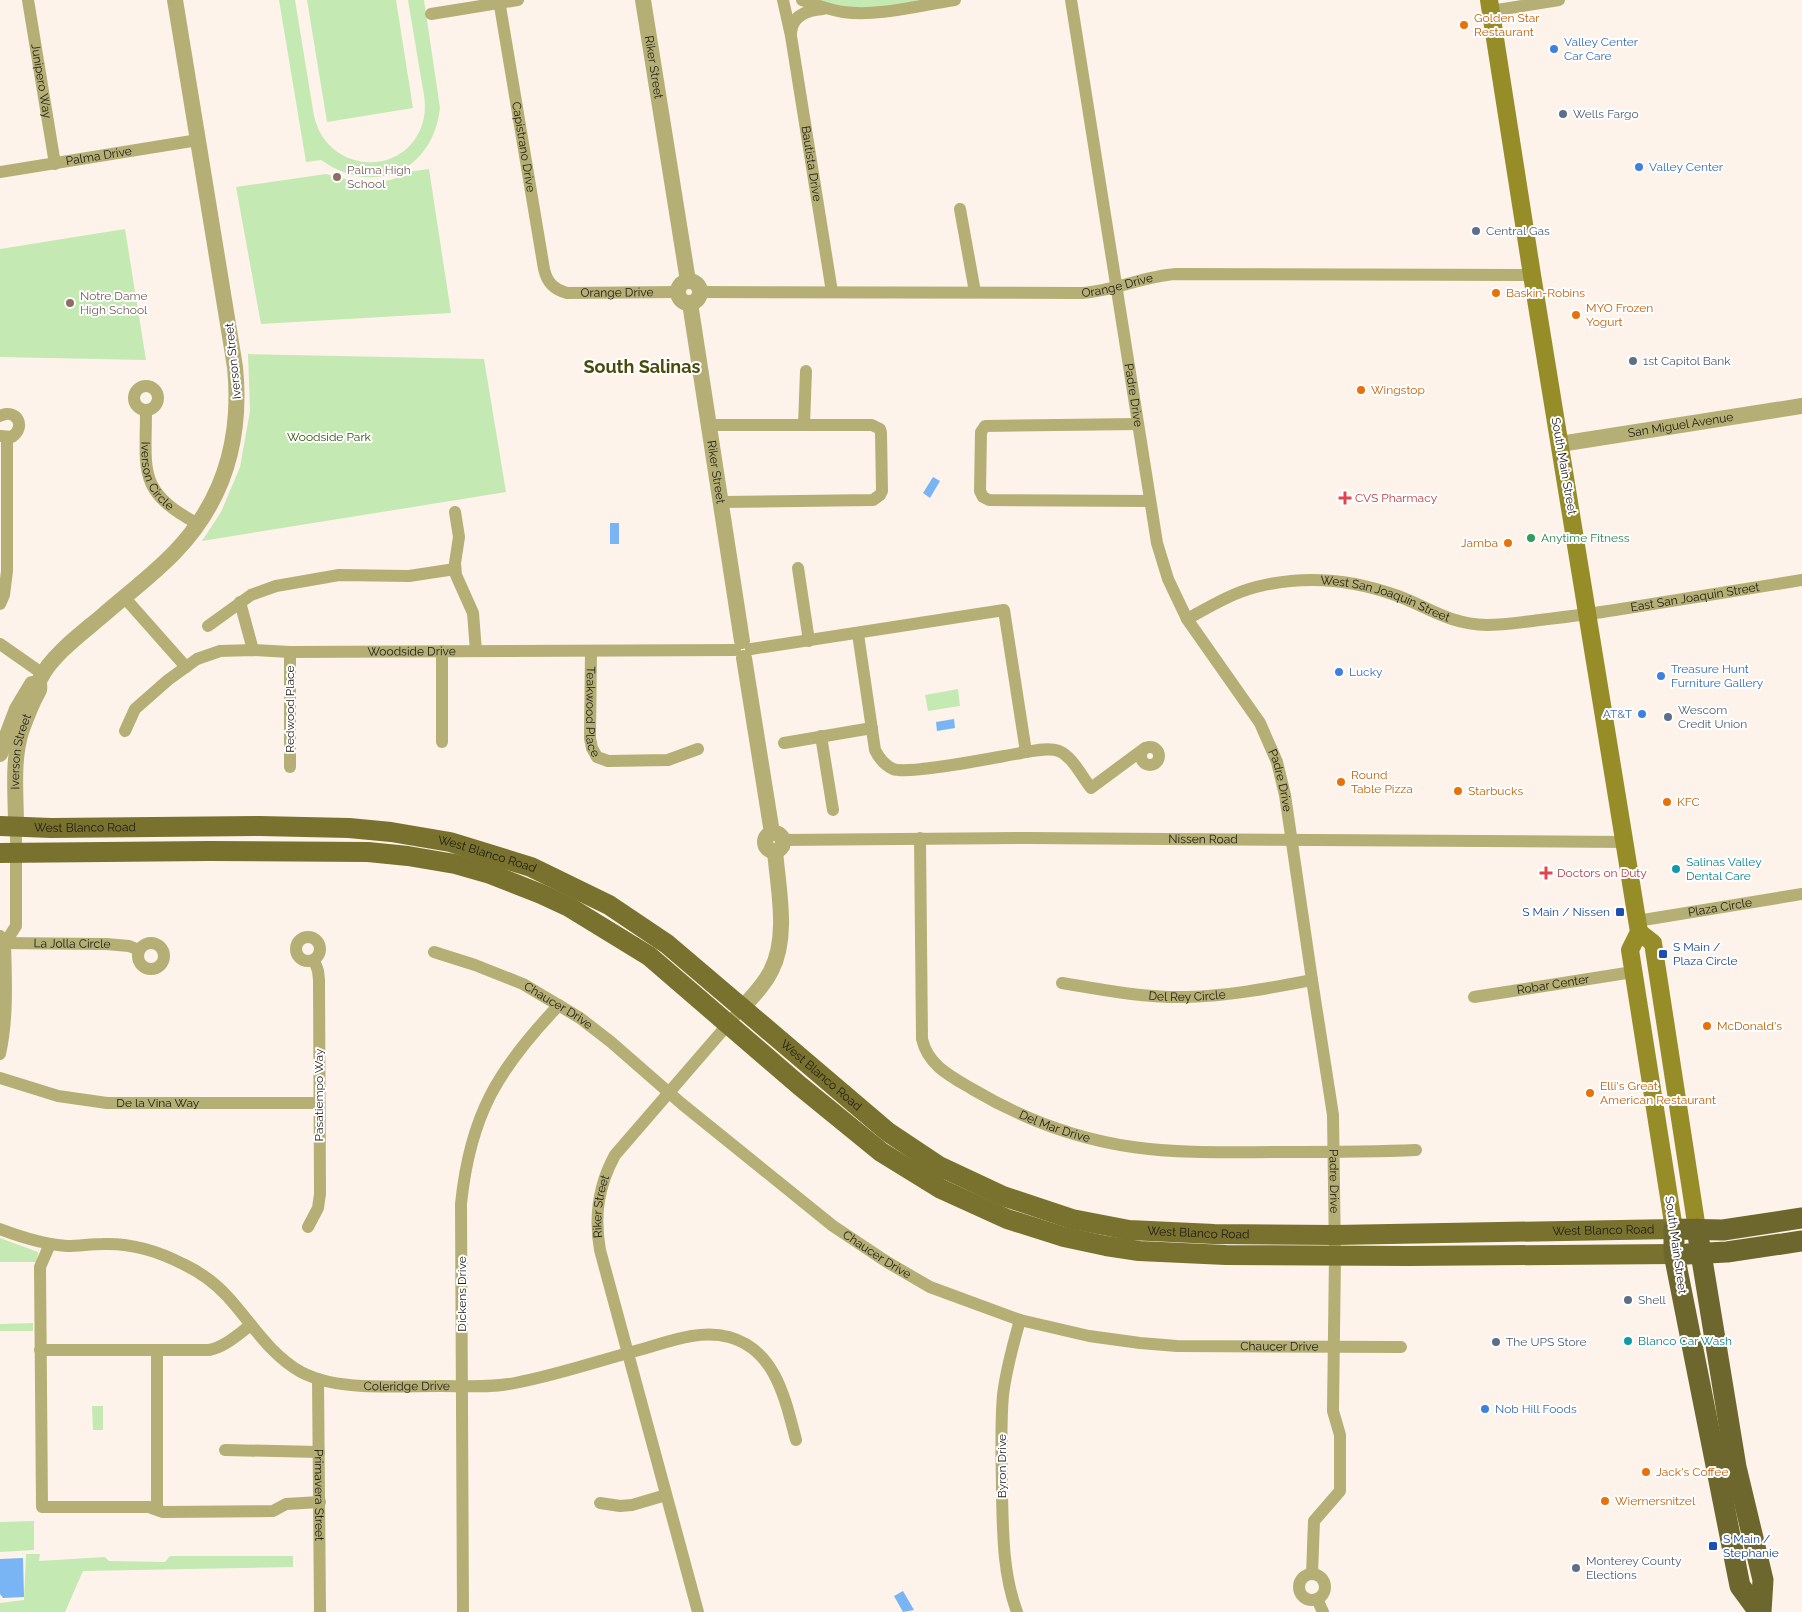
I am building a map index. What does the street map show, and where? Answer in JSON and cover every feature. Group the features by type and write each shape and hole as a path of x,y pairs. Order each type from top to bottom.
{"highway":[{"path":"1674,1229 1724,1230 1802,1218"},
{"name":"South Main Street","path":"1674,1229 1674,1254 1740,1586 1760,1612"},
{"name":"South Main Street","path":"1697,1229 1734,1458 1763,1580 1760,1612"},
{"path":"1674,1254 1727,1252 1802,1241"}],"main road":[{"name":"South Main Street","path":"1490,5 1638,926 1630,950 1674,1229"},
{"name":"West Blanco Road","path":"8,826 51,828 260,826 349,828 391,832 450,842 531,867 609,905 667,944 888,1132 939,1166 1003,1196 1072,1219 1129,1230 1214,1234 1674,1229"},
{"name":"West Blanco Road","path":"8,853 368,852 408,856 455,864 509,881 569,907 649,956 800,1086 881,1152 941,1188 1007,1219 1064,1237 1139,1251 1226,1255 1674,1254"},
{"name":"South Main Street","path":"1638,926 1653,943 1697,1229"}],"street":[{"name":"Junipero Way","path":"28,0 54,164"},
{"name":"Iverson Street","path":"0,754 8,730 30,685 41,678 72,642 163,564 188,538 212,500 232,451 238,407 229,322 175,0"},
{"path":"431,14 499,1 518,0"},
{"name":"Riker Street","path":"643,0 722,502 743,649 776,841 781,929 778,952 765,981 615,1155 607,1170 598,1201 596,1220 600,1250 698,1612"},
{"name":"Bautista Drive","path":"783,0 791,36 832,292"},
{"path":"802,0 845,12 878,12 955,0"},
{"path":"1490,5 1559,0"},
{"name":"Capistrano Drive","path":"499,1 544,269 548,281 556,289"},
{"name":"Padre Drive","path":"1071,4 1157,543 1176,597 1187,619 1260,723 1277,762 1285,795 1334,1115 1335,1256 1332,1412 1340,1435 1340,1491 1314,1521 1312,1574"},
{"path":"791,36 793,25 798,17 807,12 827,8"},
{"name":"Palma Drive","path":"0,172 198,140"},
{"path":"960,209 975,292"},
{"name":"Orange Drive","path":"556,289 567,293 1082,293 1116,288 1154,277 1176,274 1532,275"},
{"path":"804,425 806,371"},
{"name":"San Miguel Avenue","path":"1560,444 1802,406"},
{"name":"Iverson Circle","path":"146,410 146,460 150,481 155,492 170,507 198,524"},
{"path":"0,416 12,415 18,420 19,424 18,432 12,437 3,436 7,571 0,604"},
{"path":"1138,424 984,426 980,432 980,491 983,497 989,500 1150,501"},
{"path":"710,425 872,426 880,429 882,437 882,488 880,495 873,500 722,502"},
{"path":"455,512 459,537 455,569 458,583 473,613 476,651"},
{"path":"798,568 809,641"},
{"path":"208,626 240,602 265,588 339,575 409,576 455,569"},
{"name":"West San Joaquin Street","path":"1187,619 1222,600 1255,588 1312,580 1344,582 1378,590 1463,623 1508,624 1588,614"},
{"name":"East San Joaquin Street","path":"1588,614 1802,580"},
{"path":"124,597 186,667"},
{"path":"240,602 253,650"},
{"name":"Woodside Drive","path":"125,731 135,709 168,680 197,659 220,651 743,649 858,634 1004,610 1026,752"},
{"path":"858,634 875,750 881,760 890,767 899,770 927,768 1026,752 1059,751 1068,758 1091,788 1145,748"},
{"path":"0,644 41,678"},
{"path":"442,651 442,742"},
{"name":"Teakwood Place","path":"591,651 590,738 592,748 597,757 608,761 668,760 698,749"},
{"name":"Redwood Place","path":"290,652 290,767"},
{"name":"Iverson Street","path":"8,826 19,742 24,722 39,689 41,678"},
{"path":"784,742 872,728"},
{"path":"821,736 833,810"},
{"path":"0,1054 4,1026 2,940 16,926 8,853 8,826"},
{"name":"Del Mar Drive","path":"920,838 922,1040 927,1055 943,1070 984,1096 1035,1121 1076,1134 1110,1143 1157,1150 1203,1152 1416,1150"},
{"name":"Nissen Road","path":"776,841 1027,838 1625,842"},
{"name":"Plaza Circle","path":"1638,926 1802,894"},
{"name":"La Jolla Circle","path":"2,940 106,944 130,946 139,950"},
{"name":"Chaucer Drive","path":"434,952 476,964 542,994 559,1005 611,1042 669,1094 833,1226 879,1257 930,1287 1020,1320 1089,1336 1140,1343 1177,1346 1401,1346"},
{"name":"Pasatiempo Way","path":"308,1228 318,1208 320,1194 319,980 314,960"},
{"name":"Robar Center","path":"1474,997 1633,972"},
{"name":"Del Rey Circle","path":"1062,984 1135,994 1185,997 1241,993 1312,980"},
{"name":"Dickens Drive","path":"464,1612 461,1204 464,1174 484,1106 497,1082 532,1034 559,1005"},
{"name":"De la Vina Way","path":"0,1078 58,1096 107,1103 319,1103"},
{"name":"Coleridge Drive","path":"0,1229 50,1244 68,1246 120,1244 139,1247 167,1256 206,1277 227,1296 269,1346 284,1360 301,1372 338,1384 366,1386 462,1386 513,1384 684,1337 716,1335 742,1342 766,1362 778,1378 796,1440"},
{"path":"50,1244 40,1268 42,1507 149,1507 163,1512 273,1511 286,1504 320,1502"},
{"name":"Byron Drive","path":"1017,1612 1009,1587 1004,1559 1002,1420 1003,1396 1008,1365 1020,1320"},
{"path":"40,1350 217,1349 251,1325"},
{"path":"157,1350 157,1510"},
{"name":"Primavera Street","path":"318,1379 320,1612"},
{"path":"225,1450 319,1452"},
{"path":"600,1503 620,1506 632,1505 666,1496"},
{"path":"1308,1574 1312,1574 1320,1577 1325,1584 1324,1593 1317,1600 1304,1598 1299,1591 1301,1579 1308,1574"},
{"path":"1317,1600 1323,1612"}],"green space":[{"path":"279,0 295,0 314,116 322,136 335,150 352,159 370,162 388,160 404,151 416,137 424,117 424,94 408,0 424,0 440,108 435,130 426,148 413,162 397,172 380,177 361,176 341,171 321,160 306,162"},
{"path":"307,0 396,0 413,108 327,122"},
{"path":"802,0 955,0 878,12"},
{"path":"429,169 451,313 261,324 236,187 326,174 353,181 381,182 394,179 407,172"},
{"name":"Notre Dame High School","path":"125,229 146,360 0,357 0,249"},
{"name":"Woodside Park","path":"248,354 484,359 506,492 202,541 221,512 240,467 250,411"},
{"path":"958,689 960,706 928,711 925,695"},
{"path":"0,1238 38,1252 37,1262 0,1262"},
{"path":"33,1323 33,1331 0,1331 0,1324"},
{"path":"92,1406 103,1406 103,1430 93,1430"},
{"path":"34,1521 34,1550 0,1552 0,1522"},
{"path":"26,1554 40,1554 39,1561 105,1557 109,1561 165,1562 170,1556 293,1556 293,1567 83,1571 65,1612 0,1612 0,1603 24,1600"}],"water":[{"path":"933,477 940,481 930,498 923,493"},
{"path":"610,523 619,523 619,544 610,544"},
{"path":"954,719 955,728 937,731 936,722"},
{"path":"23,1558 24,1597 3,1598 0,1594 0,1559"},
{"path":"903,1591 914,1610 903,1612 894,1596"}],"place":[{"name":"Golden Star Restaurant","path":"1464,25"},
{"name":"Valley Center Car Care","path":"1554,49"},
{"name":"Wells Fargo","path":"1563,114"},
{"name":"Valley Center","path":"1639,167"},
{"name":"Palma High School","path":"337,177"},
{"name":"Central Gas","path":"1476,231"},
{"name":"Baskin-Robins","path":"1496,293"},
{"name":"Notre Dame High School","path":"70,303"},
{"name":"MYO Frozen Yogurt","path":"1576,315"},
{"name":"1st Capitol Bank","path":"1633,361"},
{"name":"Wingstop","path":"1361,390"},
{"name":"CVS Pharmacy","path":"1345,498"},
{"name":"Anytime Fitness","path":"1531,538"},
{"name":"Jamba","path":"1508,543"},
{"name":"Lucky","path":"1339,672"},
{"name":"Treasure Hunt Furniture Gallery","path":"1661,676"},
{"name":"AT&T","path":"1642,714"},
{"name":"Wescom Credit Union","path":"1668,717"},
{"name":"Round Table Pizza","path":"1341,782"},
{"name":"Starbucks","path":"1458,791"},
{"name":"KFC","path":"1667,802"},
{"name":"Salinas Valley Dental Care","path":"1676,869"},
{"name":"Doctors on Duty","path":"1546,873"},
{"name":"S Main / Nissen","path":"1620,912"},
{"name":"S Main / Plaza Circle","path":"1663,954"},
{"name":"McDonald's","path":"1707,1026"},
{"name":"Elli's Great American Restaurant","path":"1590,1093"},
{"name":"Shell","path":"1628,1300"},
{"name":"Blanco Car Wash","path":"1628,1341"},
{"name":"The UPS Store","path":"1496,1342"},
{"name":"Nob Hill Foods","path":"1485,1409"},
{"name":"Jack's Coffee","path":"1646,1472"},
{"name":"Wiernersnitzel","path":"1605,1501"},
{"name":"S Main / Stephanie","path":"1713,1546"},
{"name":"Monterey County Elections","path":"1576,1568"}],"district":[{"name":"South Salinas","path":"642,366"}]}
